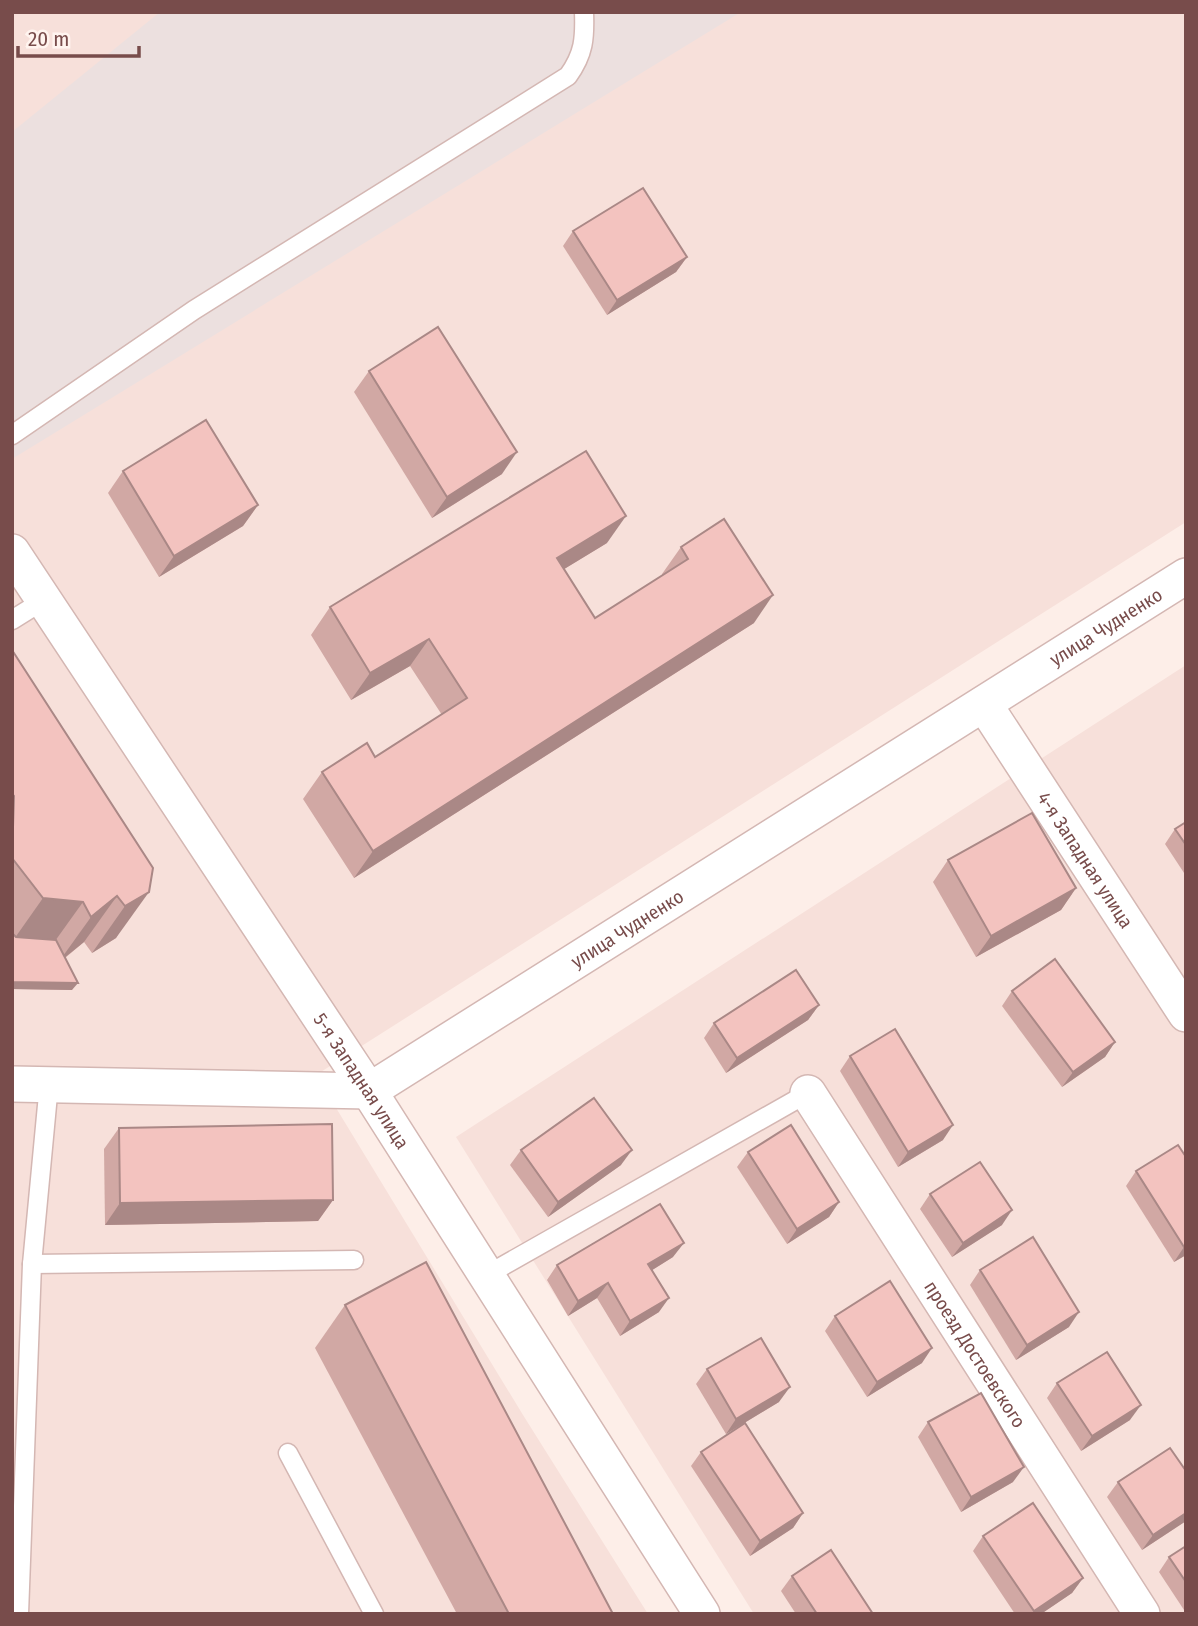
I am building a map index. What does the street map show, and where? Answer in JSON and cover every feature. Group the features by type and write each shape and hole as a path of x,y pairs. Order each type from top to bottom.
{"street":[{"name":"5-я Западная улица","path":"12,552 369,1091 702,1614"},
{"name":"улица Чудненко","path":"369,1091 1186,576"},
{"name":"4-я Западная улица","path":"984,704 1186,1014"},
{"path":"12,1084 369,1091"},
{"name":"проезд Достоевского","path":"808,1093 1142,1614"}],"lane":[{"path":"12,435 194,310 568,76 576,65 586,38 584,12"},
{"path":"12,620 44,600"},
{"path":"19,1614 32,1264 49,1084"},
{"path":"485,1276 808,1093"},
{"path":"32,1264 354,1260"},
{"path":"288,1453 374,1614"}],"shaded area":[{"path":"12,12 1186,12 1186,522 316,1075 648,1614 12,1614"},
{"path":"160,12 741,12 12,459 12,132"},
{"path":"1186,665 1186,1614 754,1614 456,1137"}],"building":[{"path":"643,188 687,257 617,300 573,231"},
{"path":"438,327 517,452 447,497 369,371"},
{"path":"206,420 258,505 174,556 123,471"},
{"path":"586,451 626,516 557,558 595,618 688,559 681,547 724,519 773,595 373,851 322,772 367,743 375,757 467,698 429,639 370,673 330,607"},
{"path":"12,650 153,868 149,892 125,906 117,896 91,917 83,902 43,898 12,858"},
{"path":"1032,813 1076,888 991,936 948,860"},
{"path":"1186,822 1186,845 1175,829"},
{"path":"12,933 16,937 56,940 78,983 12,982"},
{"path":"1055,959 1115,1042 1073,1072 1012,991"},
{"path":"796,970 819,1005 737,1058 714,1023"},
{"path":"895,1029 953,1125 908,1152 850,1056"},
{"path":"594,1098 632,1150 558,1202 521,1150"},
{"path":"332,1124 333,1200 120,1203 119,1128"},
{"path":"791,1125 839,1202 797,1229 748,1152"},
{"path":"1178,1145 1186,1157 1184,1247 1136,1171"},
{"path":"980,1162 1012,1210 963,1243 930,1194"},
{"path":"660,1204 684,1243 648,1264 669,1298 630,1321 608,1283 578,1301 557,1265"},
{"path":"1033,1237 1079,1312 1027,1345 980,1270"},
{"path":"426,1262 613,1614 509,1614 345,1305"},
{"path":"890,1281 932,1348 877,1382 835,1316"},
{"path":"761,1338 790,1387 736,1419 707,1369"},
{"path":"1107,1352 1141,1405 1092,1436 1057,1383"},
{"path":"981,1393 1024,1467 971,1497 928,1422"},
{"path":"745,1423 803,1513 760,1541 701,1452"},
{"path":"1170,1448 1186,1471 1186,1513 1153,1535 1118,1482"},
{"path":"1033,1503 1083,1578 1034,1611 983,1536"},
{"path":"1186,1546 1186,1582 1169,1557"},
{"path":"831,1550 873,1614 817,1614 792,1576"}]}
